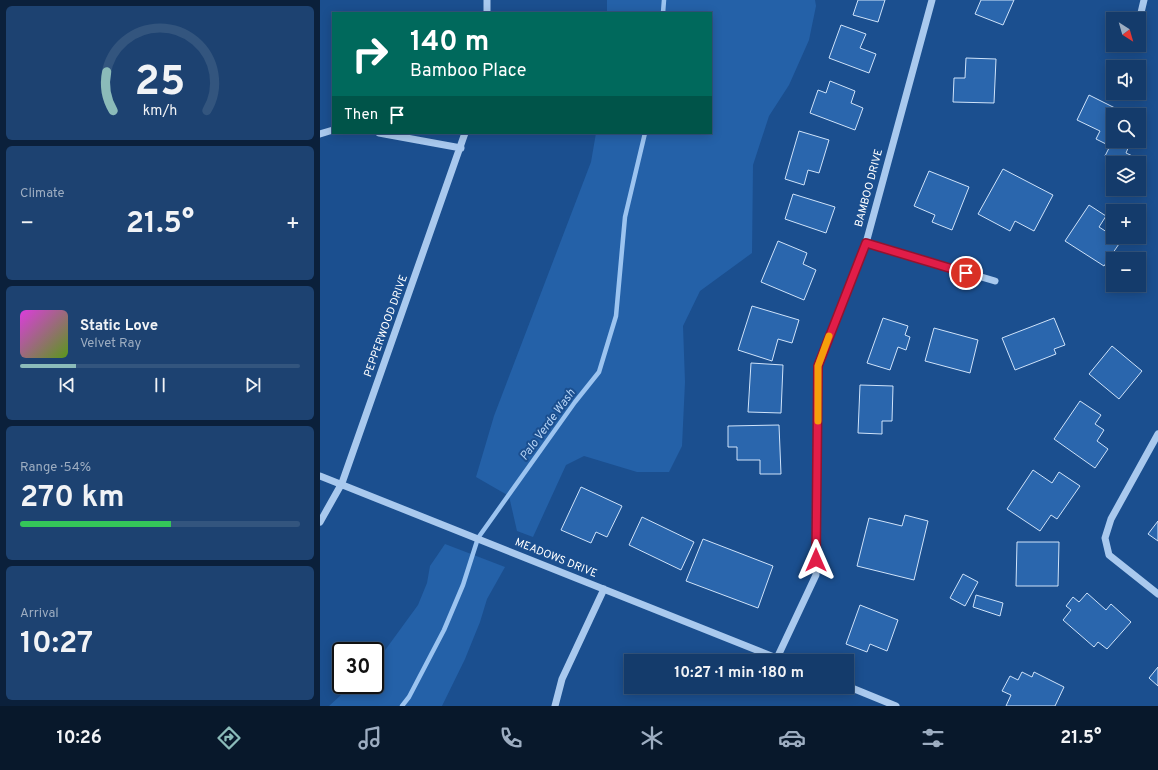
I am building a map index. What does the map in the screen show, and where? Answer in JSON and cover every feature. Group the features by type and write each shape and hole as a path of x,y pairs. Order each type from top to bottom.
{"street":[{"path":"487,0 487,12"},
{"name":"BAMBOO DRIVE","path":"784,654 816,576 818,366 866,243 932,0"},
{"path":"1141,12 1144,0"},
{"path":"320,134 332,130"},
{"path":"384,134 461,148"},
{"name":"PEPPERWOOD DRIVE","path":"320,522 342,483 465,134"},
{"path":"866,243 995,281"},
{"path":"1158,434 1111,519 1105,538 1109,555 1158,594"},
{"name":"MEADOWS DRIVE","path":"320,476 342,483 766,654"},
{"path":"555,706 562,679 604,589"},
{"path":"854,690 881,703 896,706"}],"shaded area":[{"path":"607,0 815,0 816,6 809,40 789,85 769,116 753,165 752,253 700,291 683,326 685,382 682,446 669,472 637,472 584,456 566,465 533,537 517,531 509,496 476,477 494,416 591,162 596,134 712,134 712,12 607,12"},
{"path":"445,544 505,567 487,599 480,622 465,659 442,706 329,706 343,694 384,694 384,652 418,605 427,583 430,566"}],"building":[{"path":"858,0 885,0 878,22 853,15"},
{"path":"981,0 1014,0 1003,25 975,14"},
{"path":"841,25 866,34 860,48 876,54 869,73 829,58"},
{"path":"966,58 996,59 994,103 953,102 954,78 965,78"},
{"path":"830,81 855,91 851,103 863,108 855,130 810,113 818,90 826,93"},
{"path":"1089,95 1115,108 1106,108 1106,144 1096,139 1100,131 1077,120"},
{"path":"799,131 829,140 819,173 808,170 804,185 785,179"},
{"path":"1109,148 1128,148 1126,153 1133,156 1106,156"},
{"path":"1003,169 1053,195 1034,231 1015,221 1010,231 978,214"},
{"path":"929,171 969,187 952,230 932,222 935,215 914,206"},
{"path":"793,194 835,207 826,233 785,219"},
{"path":"1089,205 1106,216 1099,227 1106,231 1106,244 1119,244 1114,252 1106,252 1106,263 1104,266 1065,241"},
{"path":"778,241 807,253 803,264 816,270 804,300 761,282"},
{"path":"752,306 799,320 792,343 778,339 772,361 738,350"},
{"path":"883,318 908,326 905,335 910,337 906,350 898,347 890,370 867,363"},
{"path":"1054,318 1065,345 1054,349 1056,354 1015,370 1002,338"},
{"path":"934,328 978,340 970,373 925,361"},
{"path":"1112,346 1142,371 1119,399 1089,374"},
{"path":"751,363 783,365 781,413 748,412"},
{"path":"860,385 893,386 892,421 882,421 882,434 858,433"},
{"path":"1080,401 1101,415 1095,424 1104,430 1097,441 1108,449 1095,468 1054,439"},
{"path":"779,425 781,474 760,474 760,460 737,460 737,447 728,447 728,426"},
{"path":"1033,470 1052,483 1059,472 1080,486 1057,519 1051,515 1040,531 1007,509"},
{"path":"581,487 622,506 607,537 596,532 591,543 561,530"},
{"path":"905,515 928,521 914,580 857,566 869,518 902,526"},
{"path":"642,517 694,542 681,570 629,545"},
{"path":"1158,521 1158,541 1148,534"},
{"path":"703,539 773,566 758,608 686,581"},
{"path":"1017,542 1059,542 1058,586 1016,586"},
{"path":"963,574 978,582 965,606 950,598"},
{"path":"1087,593 1106,610 1111,604 1131,622 1107,649 1098,642 1094,647 1063,620 1071,610 1066,606 1073,597 1079,602"},
{"path":"976,595 1003,603 1000,616 973,607"},
{"path":"860,605 898,620 887,651 870,644 867,652 846,644"},
{"path":"1158,667 1158,686 1149,678"},
{"path":"1022,672 1032,677 1034,672 1064,687 1055,706 1006,706 1011,695 1002,691 1010,676 1018,680"}],"waterway":[{"name":"Palo Verde Wash","path":"663,12 664,0"},
{"name":"Palo Verde Wash","path":"402,706 409,697 444,630 463,585 478,538 575,402 599,372 616,316 625,217 645,134"}],"slow traffic":[{"path":"818,421 818,366 829,336"}],"route":[{"path":"816,560 818,366 866,243 966,273"}]}
